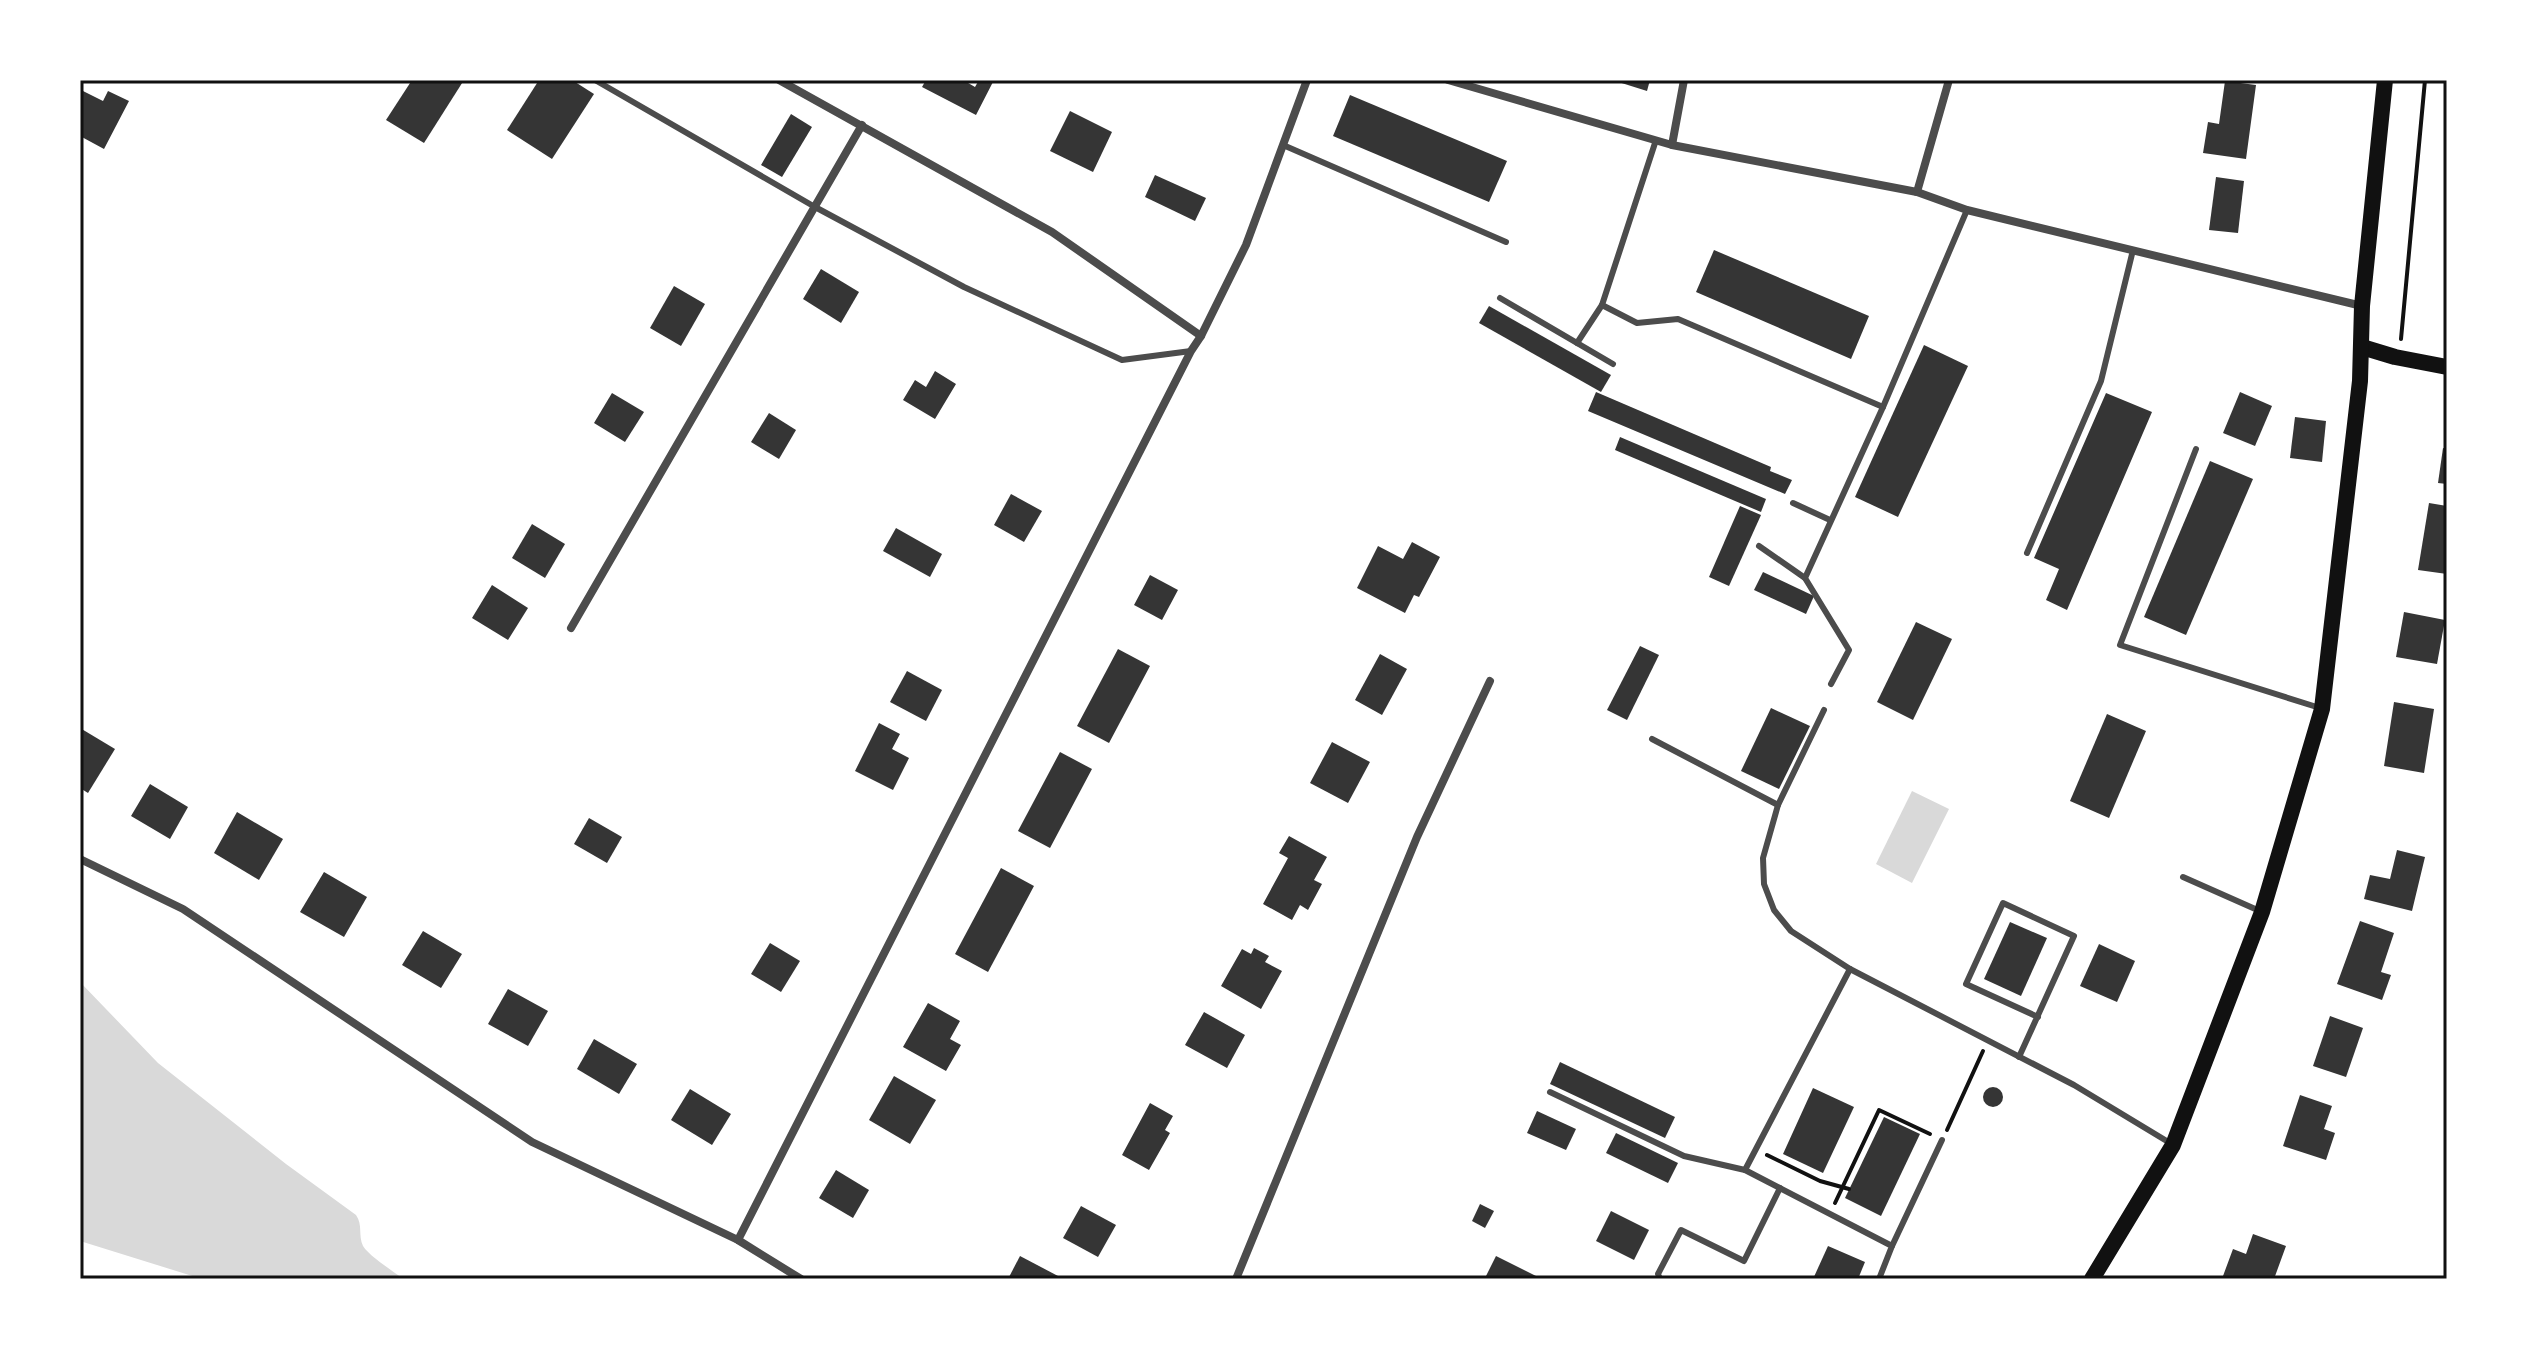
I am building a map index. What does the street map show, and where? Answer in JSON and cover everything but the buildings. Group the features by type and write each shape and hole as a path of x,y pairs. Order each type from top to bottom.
{"main road":[{"path":"2092,1279 2173,1145 2220,1015 2262,912 2322,709 2362,347 2362,306 2385,80"},
{"path":"2362,347 2447,367"}],"street":[{"path":"779,80 1052,232 1201,336"},
{"path":"738,1240 1246,245 1307,80"},
{"path":"1448,80 1672,145 1917,192 1967,210 2362,306"},
{"path":"1672,145 1684,80"},
{"path":"1917,192 1949,80"},
{"path":"571,628 862,125"},
{"path":"1236,1279 1417,837 1490,681"},
{"path":"80,859 183,909 532,1142 738,1240 798,1278"}],"lane":[{"path":"595,80 815,207 964,287 1122,360 1191,351"},
{"path":"1577,343 1602,305 1656,140"},
{"path":"1283,145 1506,242"},
{"path":"1805,578 1883,407 1967,210"},
{"path":"2027,553 2101,381 2133,250"},
{"path":"1500,298 1613,364"},
{"path":"1602,305 1637,323 1678,319 1883,407"},
{"path":"2196,449 2120,645 2322,709"},
{"path":"1793,503 1830,520"},
{"path":"1759,546 1805,578 1849,650 1831,684"},
{"path":"1824,710 1778,805 1763,858 1764,884 1774,910 1791,931 1850,969 2074,1085 2173,1145"},
{"path":"1652,739 1778,805"},
{"path":"2183,877 2262,912"},
{"path":"2019,1057 2038,1017 2074,936 2003,903 1966,984 2038,1017"},
{"path":"1745,1170 1850,969"},
{"path":"1550,1092 1684,1156 1745,1170 1892,1246"},
{"path":"1879,1279 1942,1140"},
{"path":"1660,1279 1658,1274 1681,1230 1744,1261 1780,1188"}],"path":[{"path":"2400,342 2425,80"},
{"path":"1829,1214 1879,1110 1942,1140 1988,1041"},
{"path":"1756,1150 1820,1181 1849,1189"}],"shaded area":[{"path":"1912,791 1949,809 1912,883 1876,864"},
{"path":"80,982 158,1063 356,1215 363,1246 403,1279 202,1279 80,1241"}]}
